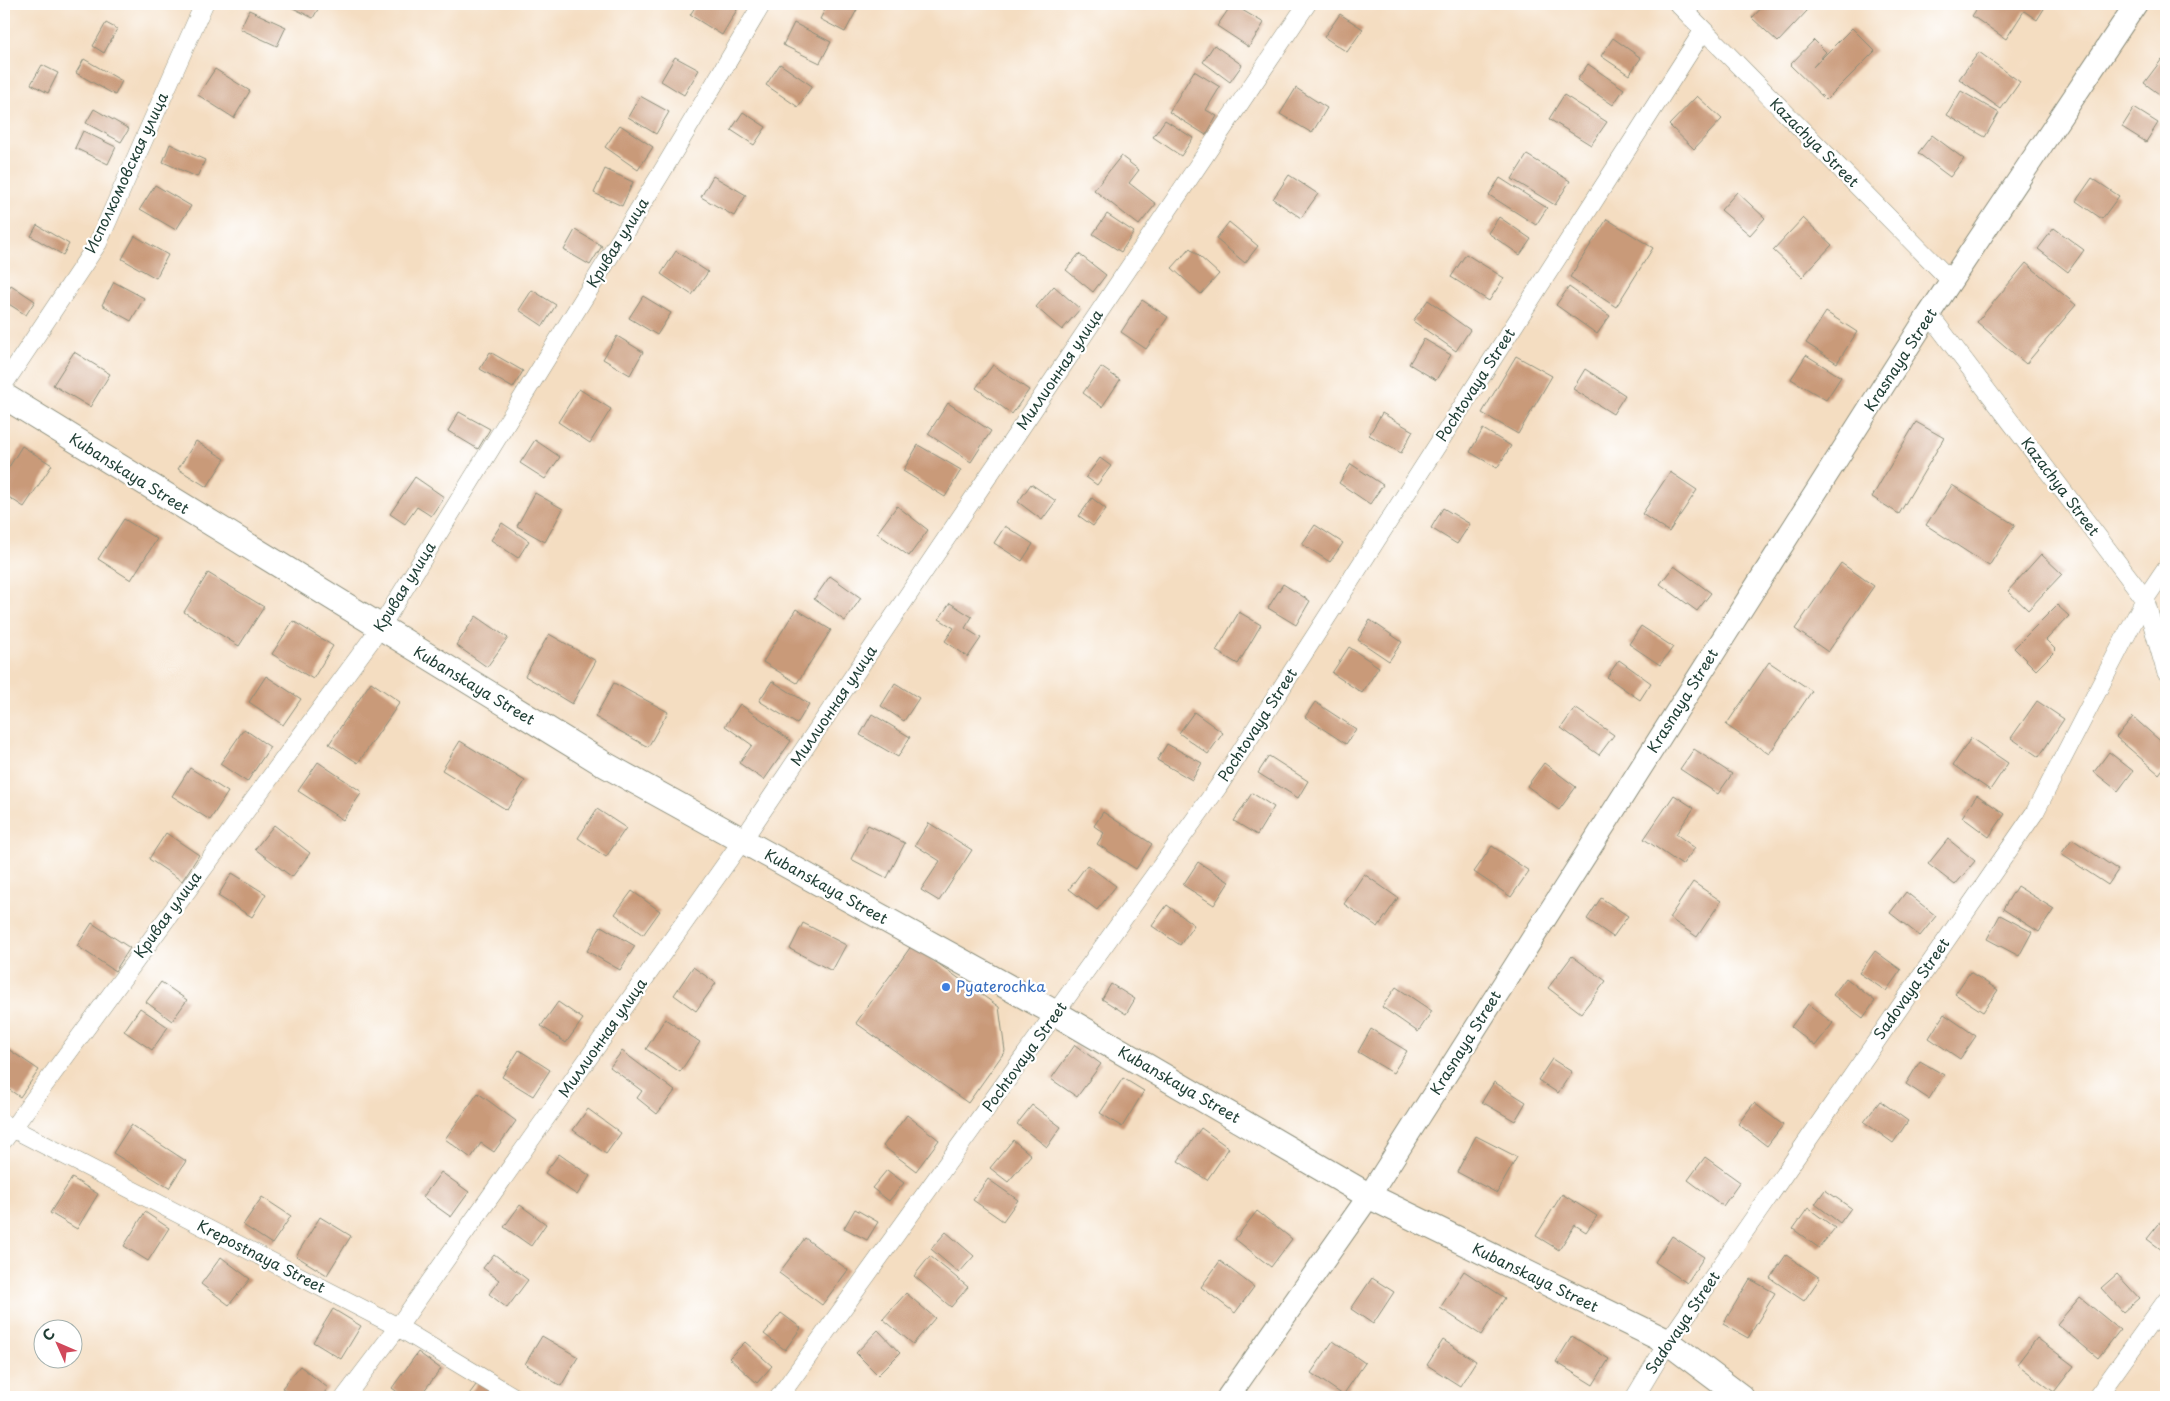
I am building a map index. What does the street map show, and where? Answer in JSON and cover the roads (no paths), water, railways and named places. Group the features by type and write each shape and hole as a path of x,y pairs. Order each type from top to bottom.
{"main road":[{"name":"Kubanskaya Street","path":"4,396 604,764 1056,1014 1369,1196 1668,1342 1741,1397"}],"street":[{"name":"Исполкомовская улица","path":"4,384 98,243 204,4"},
{"name":"Кривая улица","path":"6,1131 380,628 660,175 762,4"},
{"name":"Миллионная улица","path":"345,1397 398,1327 742,841 1307,4"},
{"name":"Kazachya Street","path":"1678,4 1952,281"},
{"name":"Krasnaya Street","path":"1228,1397 1369,1196 1929,314 2136,4"},
{"name":"Pochtovaya Street","path":"778,1397 1218,787 1703,31"},
{"name":"Kazachya Street","path":"1929,314 2145,599 2166,672"},
{"name":"Sadovaya Street","path":"1635,1397 1668,1342 2035,812 2145,599 2166,568"},
{"name":"Krepostnaya Street","path":"6,1131 398,1327 514,1397"},
{"path":"2097,1397 2166,1301"}],"place":[{"name":"Pyaterochka","path":"946,987"}]}
